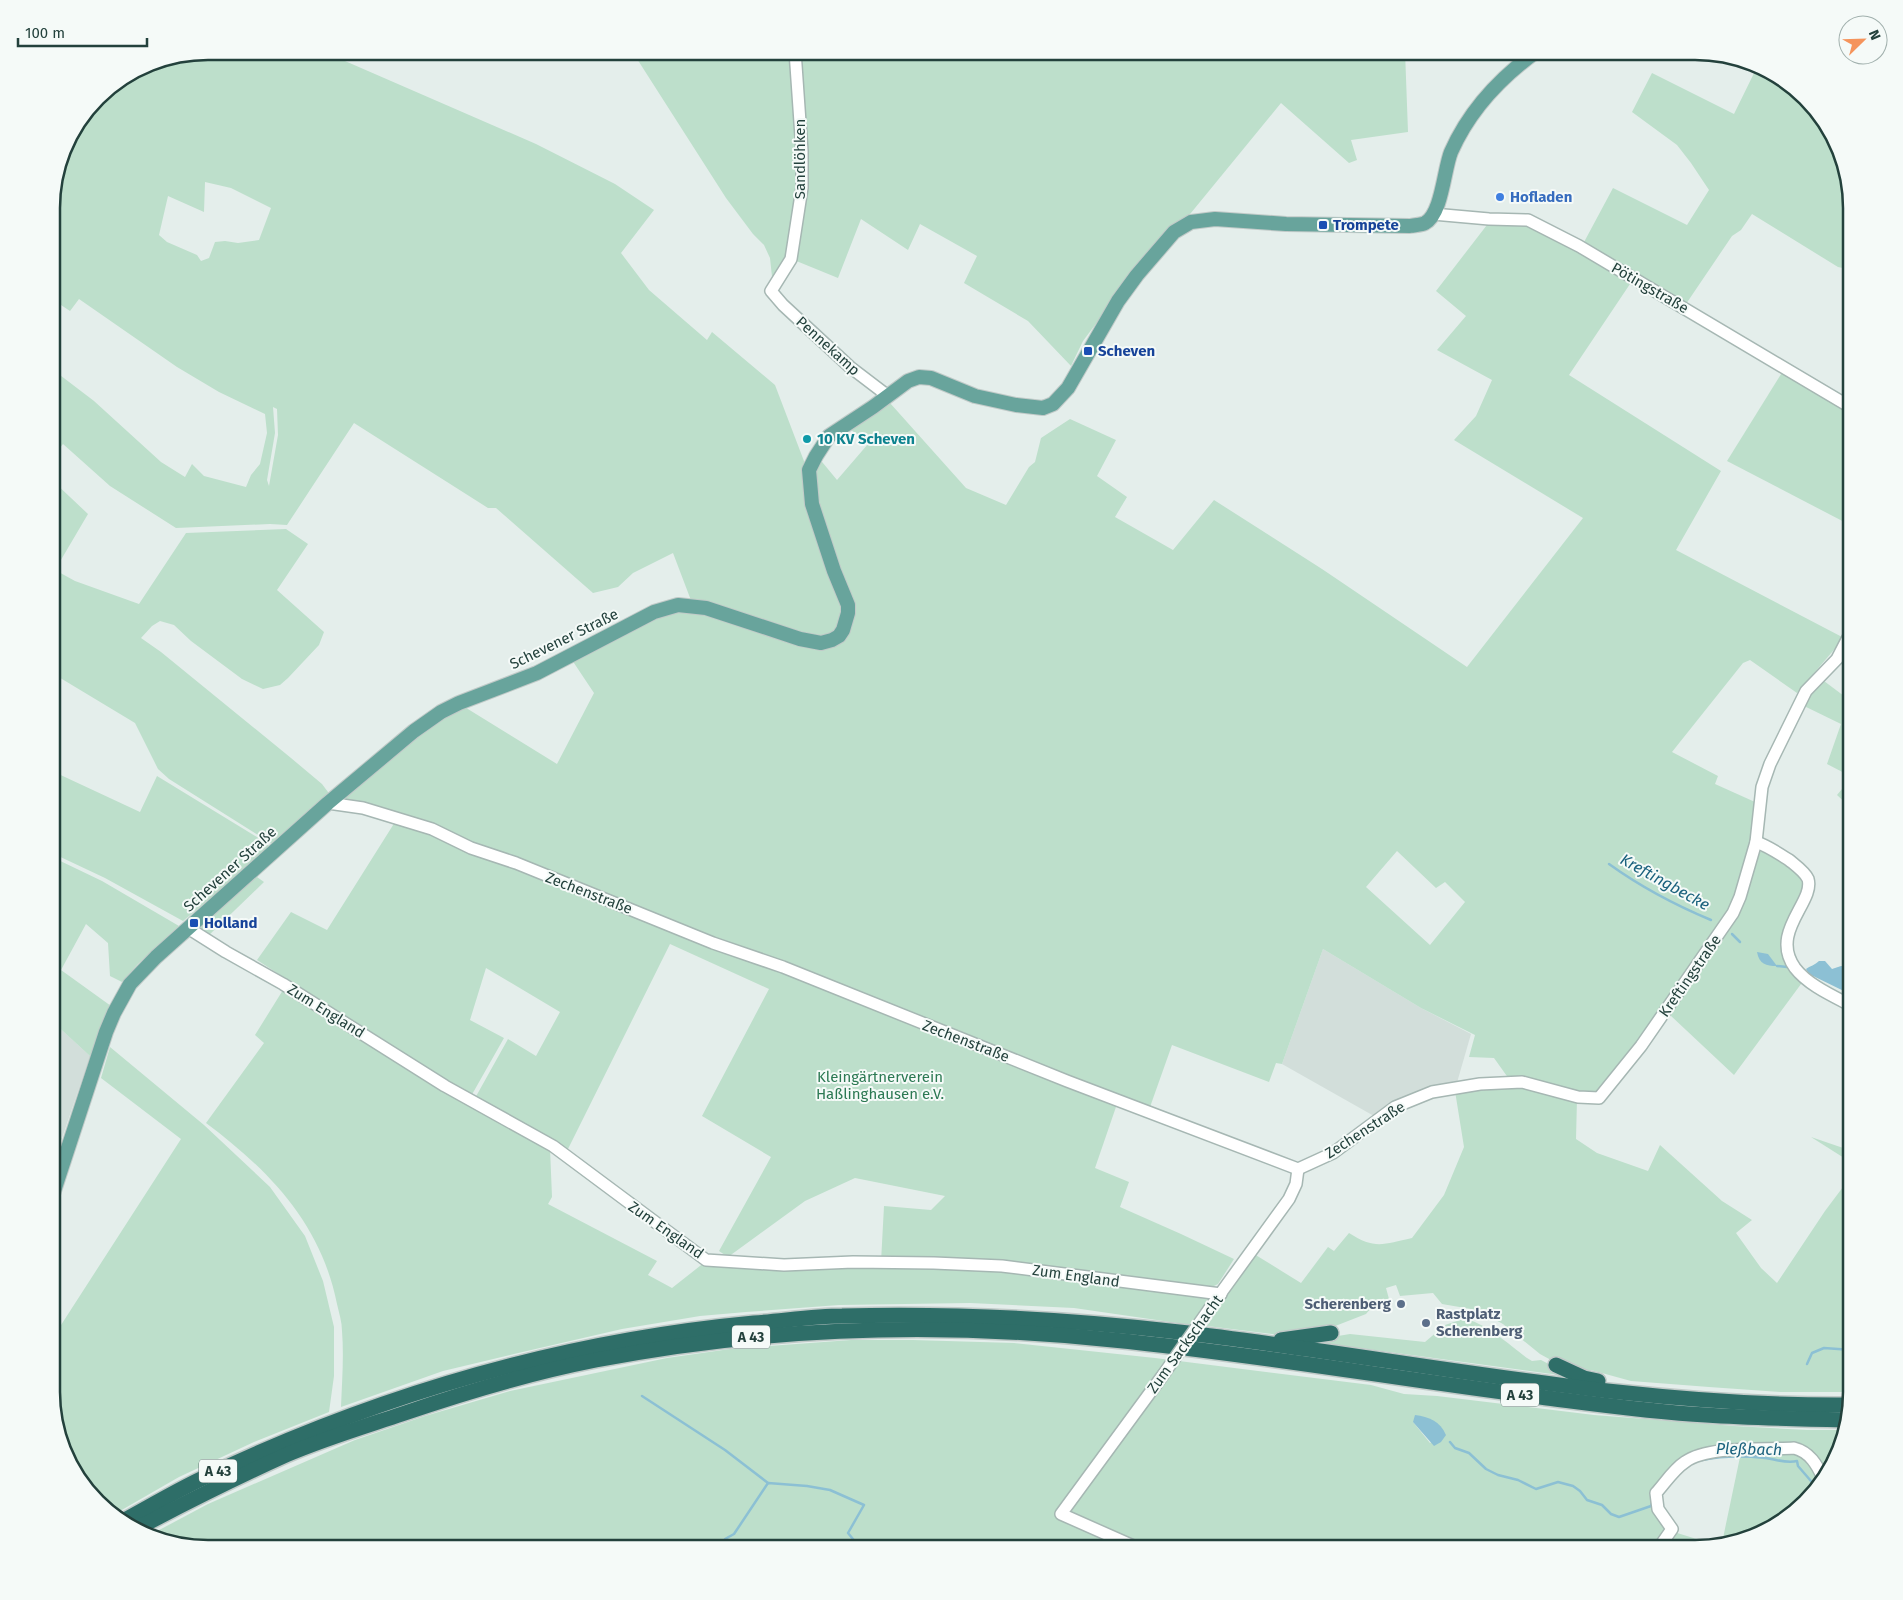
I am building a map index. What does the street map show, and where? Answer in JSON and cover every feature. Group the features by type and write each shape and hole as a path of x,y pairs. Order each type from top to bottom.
{"highway":[{"name":"A 43","path":"130,1517 198,1481 276,1445 344,1418 429,1389 508,1366 674,1332 838,1316 1013,1317 1179,1332 1398,1363 1655,1396 1772,1404 1842,1405"},
{"name":"A 43","path":"143,1525 191,1500 286,1455 474,1389 598,1359 779,1335 856,1330 983,1330 1110,1339 1628,1408 1704,1415 1840,1420"},
{"path":"1248,1342 1298,1339 1331,1333"},
{"path":"1556,1365 1584,1378 1655,1396"}],"main road":[{"path":"1433,214 1450,154 1466,124 1502,79 1526,60"},
{"name":"Schevener Straße","path":"60,1173 106,1032 121,997 130,984 156,956 328,803 414,731 441,712 466,700 537,673 654,612 678,605 706,608 821,643 839,636 843,630 848,613 848,605 834,571 812,504 810,470 816,456 829,436 914,378 931,378 975,396 1016,405 1043,408 1058,400 1068,388 1109,315 1130,284 1166,240 1174,232 1191,222 1215,219 1286,224 1410,226 1425,223 1433,214"}],"street":[{"name":"Sandlöhken","path":"771,291 790,259 802,188 801,133 796,60"},
{"name":"Pötingstraße","path":"1433,214 1528,220 1646,284 1843,403"},
{"name":"Pennekamp","path":"771,291 783,305 850,367 888,396"},
{"name":"Kreftingstraße","path":"1599,1098 1641,1046 1733,913 1740,897 1756,842 1762,787 1770,764 1806,691 1837,659 1843,647"},
{"name":"Zechenstraße","path":"328,803 363,808 432,829 471,848 516,863 713,943 774,964 1067,1081 1298,1169 1333,1153 1395,1106 1432,1092 1480,1084 1522,1082 1578,1097 1599,1098"},
{"path":"1756,842 1768,846 1795,865 1807,877 1809,886 1788,933 1787,946 1790,959 1804,978 1843,1001"},
{"name":"Zum England","path":"188,928 302,996 445,1086 553,1146 706,1260 784,1265 853,1262 1002,1266 1221,1294"},
{"name":"Zum Sackschacht","path":"1120,1540 1061,1514 1289,1199 1296,1184 1298,1169"},
{"path":"1664,1540 1672,1529 1658,1509 1656,1493 1685,1462 1703,1454 1719,1450 1794,1448 1803,1450 1817,1465 1820,1471"}],"shaded area":[{"path":"1323,949 1421,1008 1471,1034 1456,1086 1374,1116 1282,1064"},
{"path":"60,1028 90,1056 62,1138 60,1137"}],"green space":[{"path":"198,60 343,60 536,144 615,184 654,210 621,253 649,290 707,340 712,332 775,385 807,469 846,605 841,628 821,641 692,603 673,553 633,573 618,587 593,593 496,508 488,508 354,423 287,525 176,528 110,486 63,444 60,448 60,375 94,401 161,462 185,477 192,464 204,476 246,487 251,475 260,464 267,433 265,414 219,392 177,367 79,299 70,311 60,304 60,198 63,179 71,151 80,134 97,110 110,97 126,85 151,71 179,63","holes":["205,182 231,188 271,208 259,240 238,243 215,242 209,258 201,261 197,255 167,242 159,235 168,196 204,212","273,407 277,409 278,435 269,486 267,480 275,433"]},
{"path":"638,60 1405,60 1408,132 1351,140 1357,160 1349,163 1281,103 1186,219 1140,265 1083,341 1071,366 1028,321 964,283 977,256 920,224 908,250 861,219 838,278 789,258 773,286 770,258 764,245 753,234 726,198"},
{"path":"1754,72 1793,97 1812,118 1828,143 1835,160 1842,189 1843,268 1838,267 1752,214 1741,230 1732,236 1686,304 1583,244 1613,188 1687,225 1709,190 1677,145 1632,112 1652,73 1734,114"},
{"name":"Kleingärtnerverein Haßlinghausen e.V.","path":"1490,221 1532,225 1632,281 1569,375 1721,471 1676,550 1843,637 1797,693 1750,660 1743,663 1672,752 1718,776 1715,784 1755,802 1757,829 1750,839 1731,911 1600,1092 1589,1094 1509,1079 1494,1058 1469,1057 1475,1035 1421,1008 1323,949 1282,1064 1276,1063 1269,1082 1172,1045 1150,1107 1007,1051 1117,1104 1095,1168 1129,1182 1120,1207 1234,1259 1218,1284 1210,1288 1213,1297 1191,1325 1074,1308 970,1303 839,1305 700,1316 622,1329 443,1371 341,1407 342,1324 329,1275 319,1249 290,1202 271,1180 251,1160 206,1123 264,1043 255,1035 283,990 550,1148 552,1197 548,1204 657,1261 648,1275 672,1288 705,1262 881,1262 884,1206 931,1210 945,1196 855,1178 805,1201 728,1257 719,1251 771,1157 702,1116 769,989 670,944 566,1153 474,1100 508,1039 536,1056 560,1012 486,968 470,1020 504,1038 470,1098 257,960 291,912 327,930 395,822 449,842 448,831 339,800 409,740 463,706 557,764 594,693 572,660 626,629 680,608 821,645 848,621 815,503 813,471 818,457 837,480 868,444 848,427 890,403 966,488 1006,505 1029,467 1035,462 1041,438 1070,419 1116,440 1097,476 1127,497 1115,517 1173,550 1214,500 1322,569 1467,667 1583,518 1454,440 1476,416 1492,380 1437,350 1466,316 1436,291","holes":["1397,851 1436,888 1445,882 1465,902 1430,945 1366,887"]},
{"path":"1783,371 1843,406 1843,521 1727,461"},
{"path":"60,488 88,514 60,562"},
{"path":"286,529 308,544 277,590 324,632 319,645 280,685 263,689 242,679 191,641 174,625 160,621 152,626 141,638 161,652 291,758 322,784 331,796 274,845 169,779 158,769 135,723 60,678 60,573 75,581 139,604 186,533"},
{"path":"1820,678 1843,695 1843,772 1827,764 1841,724 1802,705"},
{"path":"60,775 140,812 157,776 269,846 240,874 183,921 105,878 60,857"},
{"path":"1843,788 1843,801 1837,795"},
{"path":"1769,851 1801,876 1803,892 1786,945 1804,980 1734,1075 1670,1015 1740,907 1760,852"},
{"path":"60,861 102,881 179,926 138,964 122,982 110,976 108,943 86,924 61,970 111,1006 90,1056 60,1028"},
{"path":"257,877 264,882 206,938 199,927 248,882"},
{"path":"110,1047 204,1125 270,1187 305,1236 323,1281 334,1327 334,1376 329,1412 254,1442 179,1477 120,1511 97,1490 85,1474 71,1449 65,1430 60,1402 60,1327 181,1139 101,1078"},
{"path":"1521,1084 1577,1099 1576,1139 1597,1153 1648,1171 1660,1145 1722,1201 1752,1220 1736,1233 1761,1268 1777,1283 1843,1187 1843,1392 1780,1392 1631,1381 1591,1370 1580,1371 1560,1365 1540,1354 1503,1324 1486,1315 1471,1309 1442,1304 1433,1293 1400,1296 1396,1285 1386,1288 1389,1299 1371,1308 1366,1314 1325,1330 1280,1335 1207,1326 1254,1254 1301,1283 1328,1247 1334,1251 1349,1233 1373,1244 1387,1244 1412,1238 1444,1195 1464,1147 1455,1091"},
{"path":"1811,1137 1843,1148 1843,1157"},
{"path":"1463,1319 1479,1324 1532,1361 1541,1360 1574,1377 1308,1341 1350,1334 1425,1342 1445,1325"},
{"path":"851,1340 1014,1343 1155,1358 1371,1385 1404,1394 1437,1396 1594,1415 1734,1426 1838,1430 1823,1466 1806,1490 1793,1503 1760,1525 1723,1537 1740,1457 1723,1452 1684,1459 1655,1493 1666,1521 1664,1531 1658,1540 208,1540 189,1539 157,1531 208,1504 355,1440 425,1416 510,1391 667,1358 730,1349","holes":["1413,1422 1445,1435 1430,1443"]},
{"path":"1674,1532 1699,1540 1695,1540 1669,1540"}],"water":[{"path":"1757,952 1768,954 1777,966 1770,966 1761,962"},
{"path":"1819,961 1825,961 1832,969 1843,966 1843,991 1809,974 1806,969"},
{"path":"1415,1415 1425,1417 1441,1426 1446,1435 1441,1442 1434,1446 1413,1422"}],"waterway":[{"name":"Kreftingbecke","path":"1609,864 1658,895 1711,920"},
{"name":"Kreftingbecke","path":"1732,934 1740,942"},
{"name":"Kreftingbecke","path":"1777,966 1787,967"},
{"name":"Pleßbach","path":"1807,1364 1812,1353 1824,1348 1843,1349"},
{"path":"642,1396 725,1450 768,1483"},
{"name":"Pleßbach","path":"1450,1442 1455,1448 1469,1453 1486,1469 1498,1475 1518,1480 1536,1489 1558,1482 1573,1486 1587,1500 1602,1505 1611,1514 1619,1517 1651,1506 1652,1503"},
{"name":"Pleßbach","path":"1702,1460 1742,1457 1765,1458 1785,1462 1797,1461 1798,1466 1812,1482"},
{"path":"725,1540 734,1534 768,1483 830,1490 864,1505 848,1533 854,1540"}],"place":[{"name":"Hofladen","path":"1500,197"},
{"name":"Trompete","path":"1323,225"},
{"name":"Scheven","path":"1088,351"},
{"name":"10 KV Scheven","path":"807,439"},
{"name":"Holland","path":"194,923"},
{"name":"Scherenberg","path":"1401,1304"},
{"name":"Rastplatz Scherenberg","path":"1426,1323"}]}
